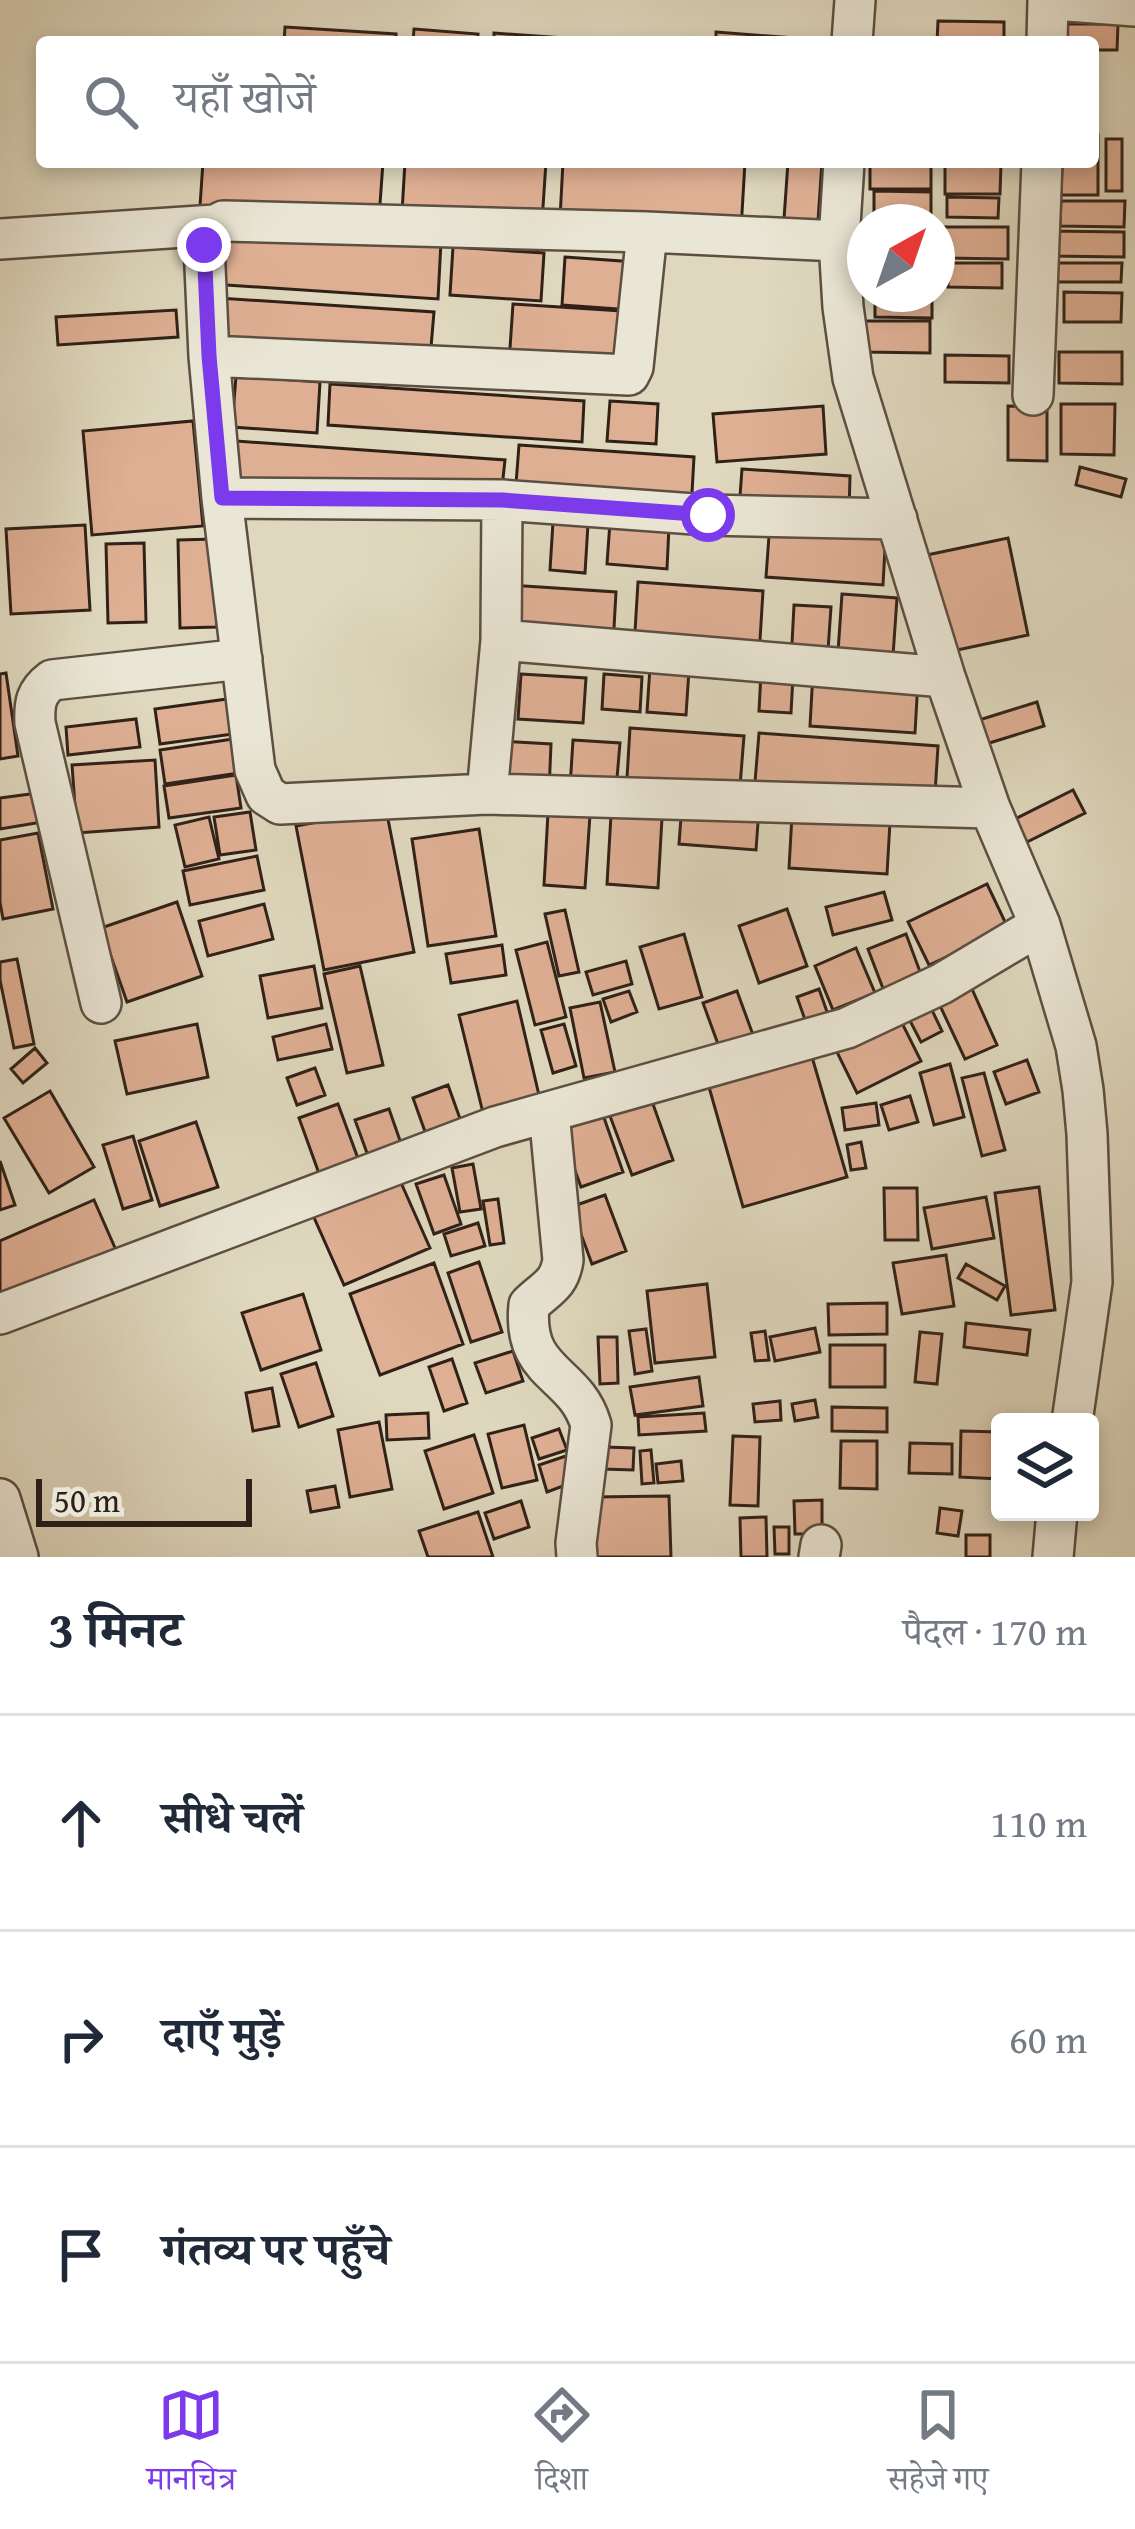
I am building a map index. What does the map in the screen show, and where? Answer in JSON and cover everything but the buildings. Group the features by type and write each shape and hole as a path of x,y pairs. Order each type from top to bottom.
{"street":[{"path":"852,36 855,0"},
{"path":"1048,36 1051,0 1135,6"},
{"path":"844,168 839,241 853,378 945,677 990,808 1040,925 1076,1046 1087,1134 1092,1282 1073,1413"},
{"path":"1033,395 1042,168"},
{"path":"0,238 223,221 839,241"},
{"path":"214,225 204,245 209,356 254,770 266,795 280,804 488,794 990,808"},
{"path":"209,356 629,375 647,232"},
{"path":"222,498 502,500 708,515 897,520"},
{"path":"488,794 501,640 502,500"},
{"path":"501,640 945,677"},
{"path":"101,1003 35,723 39,689 52,680 242,659"},
{"path":"0,1313 495,1127 847,1028 941,984 1040,925"},
{"path":"549,1112 563,1260 556,1284 529,1305 526,1331 536,1355 586,1408 592,1425 577,1557"},
{"path":"0,1499 12,1554"},
{"path":"1053,1557 1056,1521"}],"route":[{"path":"204,245 222,498 502,500 708,515"}]}
